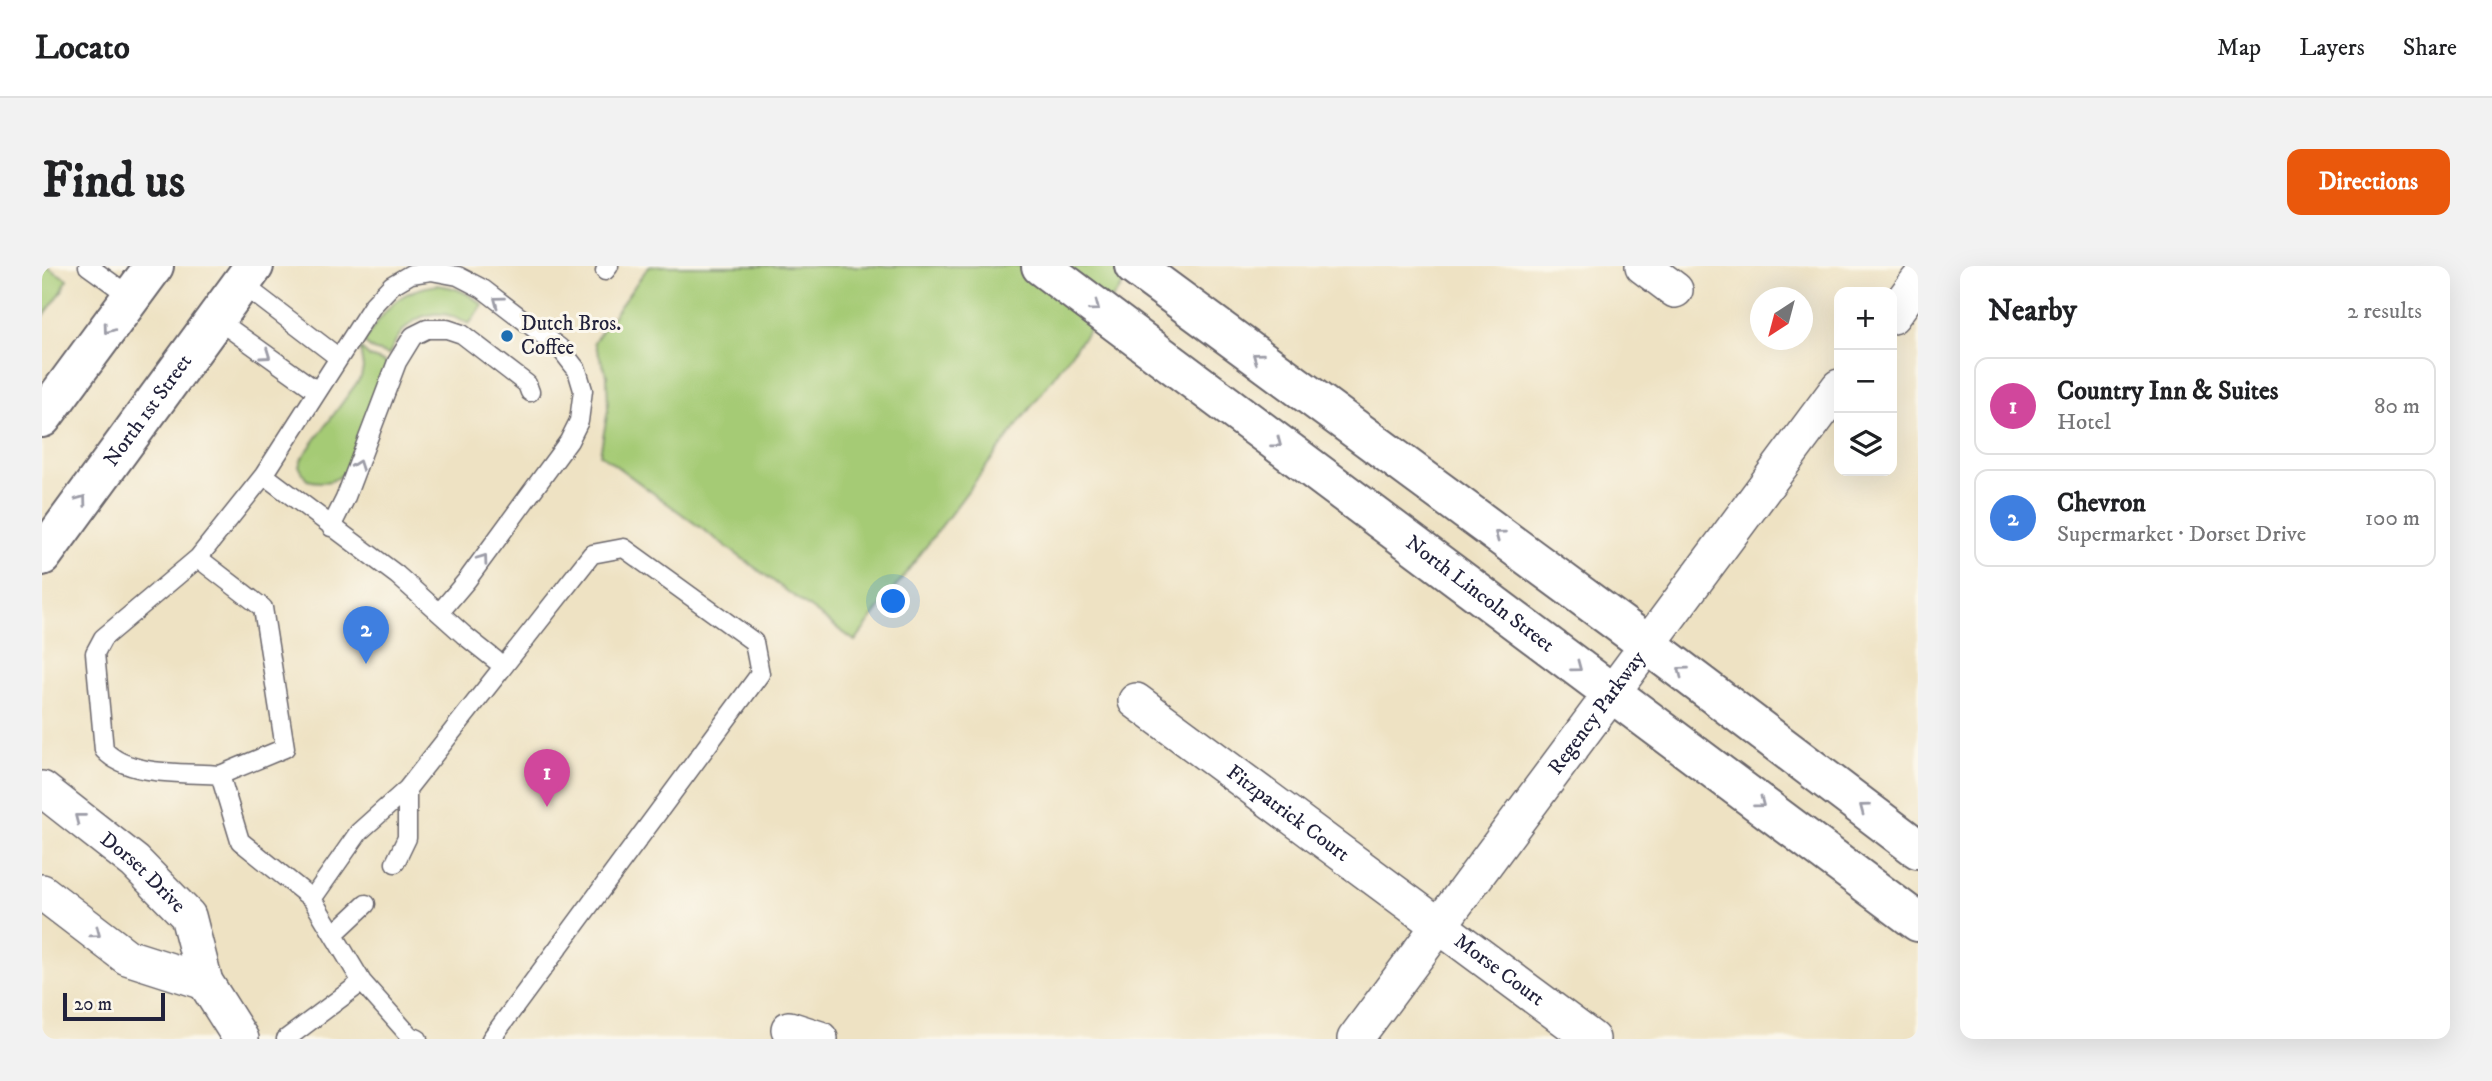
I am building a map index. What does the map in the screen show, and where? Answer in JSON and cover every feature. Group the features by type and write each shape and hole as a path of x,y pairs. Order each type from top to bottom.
{"street":[{"path":"42,418 154,266"},
{"name":"North Lincoln Street","path":"1041,266 1918,922"},
{"path":"1134,266 1647,644 1918,849"},
{"path":"1643,266 1675,290"},
{"name":"North 1st Street","path":"42,556 247,274"},
{"path":"1897,309 1918,281"},
{"name":"Regency Parkway","path":"1354,1039 1834,394"},
{"name":"Fitzpatrick Court","path":"1136,701 1439,928"},
{"name":"Dorset Drive","path":"42,789 135,862 188,916 205,982 241,1039"},
{"path":"42,892 127,957 205,982"},
{"name":"Morse Court","path":"1439,928 1592,1039"}],"lane":[{"path":"88,266 131,297"},
{"path":"198,558 263,608 285,748 220,775 130,768 114,760 104,750 94,653 103,638 198,558 264,475 373,305 392,285 411,274 430,271 458,276 483,289 560,348 577,370 583,390 579,421 569,441 467,580 440,612"},
{"path":"247,274 339,358"},
{"path":"215,318 317,391"},
{"path":"331,527 345,499 397,362 414,335 427,329 447,328 461,334 527,384 530,392"},
{"path":"264,475 397,575 503,666"},
{"path":"312,899 359,832 407,789 592,554 624,548 754,642 760,674 491,1039"},
{"path":"220,775 240,841 312,899 362,982 409,1035 418,1039"},
{"path":"396,863 407,838 407,789"},
{"path":"334,934 366,904"},
{"path":"286,1039 362,982"}],"green space":[{"path":"45,266 67,279 62,291 42,318 42,267"},
{"path":"649,266 1137,266 855,641 600,454 608,410 607,375 594,342"},
{"path":"437,285 462,291 483,305 469,324 443,314 421,317 402,332 389,355 373,350 363,342 386,311 401,297"},
{"path":"360,348 370,357 387,363 347,469 339,477 329,481 307,480 299,466 302,458 361,377 363,368"}],"place":[{"name":"Dutch Bros. Coffee","path":"507,336"},
{"name":"Chevron","path":"366,664"},
{"name":"Country Inn & Suites","path":"547,807"}]}
